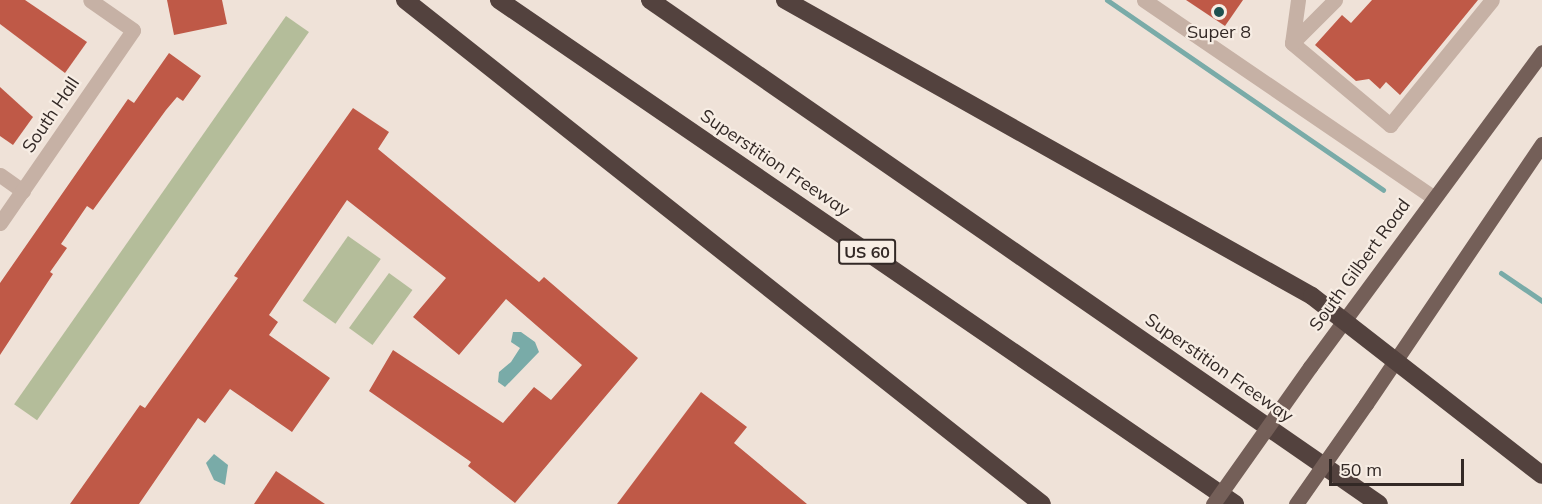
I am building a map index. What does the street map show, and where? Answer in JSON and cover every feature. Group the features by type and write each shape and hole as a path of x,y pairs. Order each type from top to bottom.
{"highway":[{"path":"405,0 1042,504"},
{"name":"Superstition Freeway","path":"499,0 1235,504"},
{"name":"Superstition Freeway","path":"650,0 1379,504"},
{"path":"785,0 1312,296 1542,475"}],"main road":[{"name":"South Gilbert Road","path":"1213,504 1310,367 1542,52"},
{"path":"1296,504 1397,360 1542,144"}],"street":[{"name":"South Hall","path":"0,222 133,30 90,0"},
{"path":"1144,0 1434,198"},
{"path":"1292,43 1298,0"},
{"path":"1292,43 1335,0"},
{"path":"1292,43 1390,125 1492,0"},
{"path":"0,175 23,191"}],"green space":[{"path":"286,16 309,32 37,420 14,404"},
{"path":"348,236 381,259 335,324 303,301"},
{"path":"389,273 412,290 372,345 349,328"}],"water":[{"path":"513,332 521,332 535,342 539,352 505,387 498,382 499,372 511,362 520,348 511,342"},
{"path":"214,454 228,465 225,485 214,480 206,463"}],"building":[{"path":"0,0 25,0 87,42 65,73 0,24"},
{"path":"167,0 222,0 227,24 174,35"},
{"name":"Super 8","path":"1186,0 1243,0 1225,26"},
{"path":"1372,0 1478,0 1400,95 1386,82 1380,89 1369,79 1356,81 1315,45 1342,15 1351,23"},
{"path":"169,53 201,76 183,101 177,97 166,110 93,210 87,206 61,244 67,248 50,272 53,274 0,355 0,283 128,99 134,103"},
{"path":"0,87 33,117 13,145 0,136"},
{"path":"353,108 389,132 378,149 539,282 544,277 638,358 515,503 468,466 471,462 369,391 393,350 503,423 534,387 551,400 582,365 506,299 459,355 413,317 446,278 347,200 269,315 278,322 269,335 330,378 292,432 230,389 205,423 198,418 139,504 70,504 140,405 145,408 238,278 234,276"},
{"path":"701,392 747,427 734,443 807,504 617,504"},
{"path":"276,471 325,504 254,504"}],"waterway":[{"path":"1107,0 1383,190"},
{"path":"1501,273 1542,301"}],"place":[{"name":"Super 8","path":"1219,12"}]}
